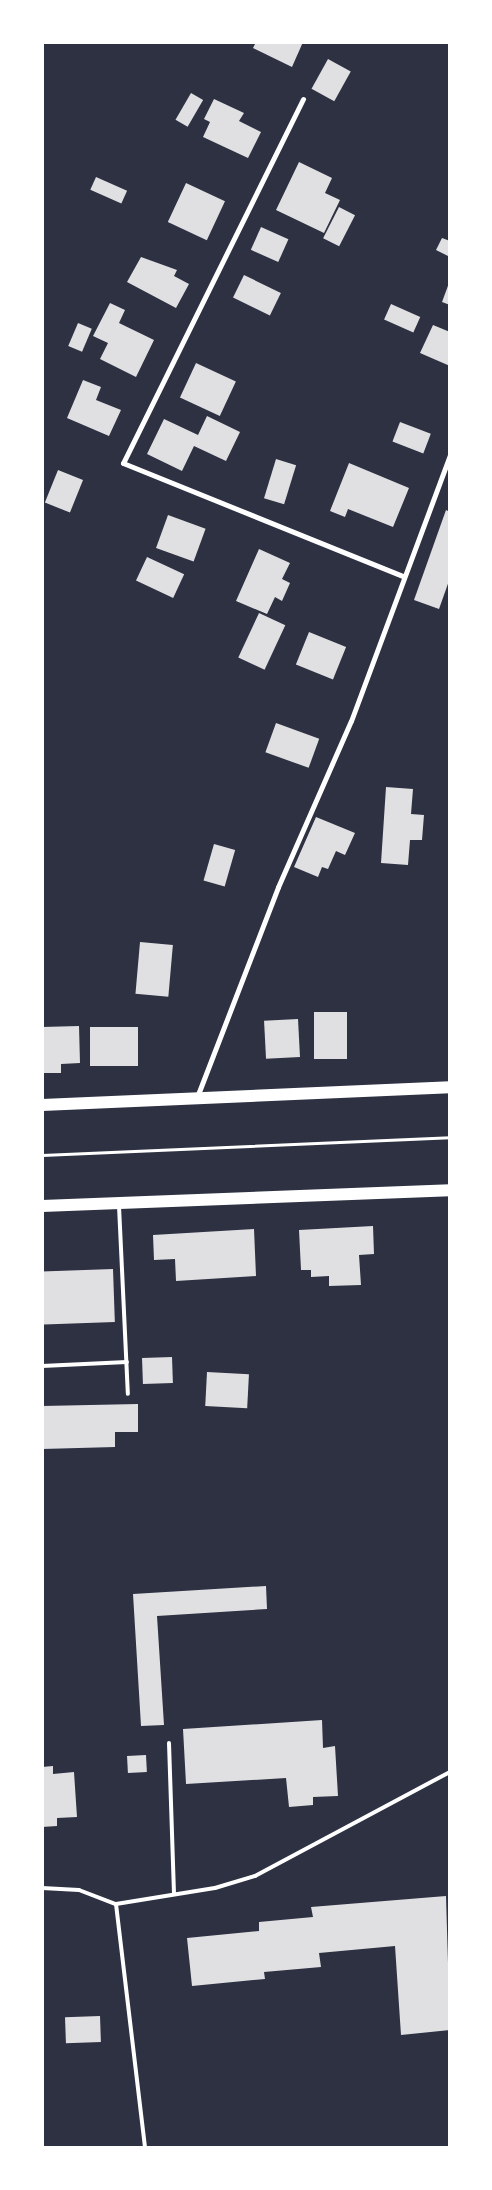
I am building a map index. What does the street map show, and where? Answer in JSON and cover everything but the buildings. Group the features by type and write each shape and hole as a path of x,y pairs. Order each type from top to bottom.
{"main road":[{"path":"42,1106 450,1087"},
{"path":"42,1206 450,1190"}],"street":[{"path":"303,99 123,463 402,576"},
{"path":"196,1100 278,887 351,721 402,576 450,455"}],"lane":[{"path":"119,1203 128,1394"},
{"path":"42,1366 127,1362"},
{"path":"169,1743 174,1894"},
{"path":"42,1888 79,1890 116,1904 174,1894 255,1876 450,1772"},
{"path":"116,1904 145,2148"}],"path":[{"path":"42,1155 450,1137"}]}
